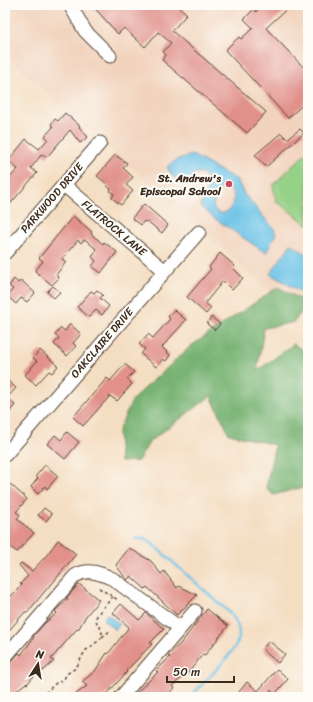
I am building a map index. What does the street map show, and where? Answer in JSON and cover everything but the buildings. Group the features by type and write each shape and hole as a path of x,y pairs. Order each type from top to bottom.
{"street":[{"path":"70,5 85,30 110,56"},
{"name":"PARKWOOD DRIVE","path":"5,253 100,143"},
{"name":"FLATROCK LANE","path":"64,185 165,271"},
{"name":"OAKCLAIRE DRIVE","path":"5,455 199,232"},
{"path":"5,656 75,576 86,571 102,574 113,579 180,628"},
{"path":"121,697 195,611"}],"path":[{"path":"99,588 118,600"},
{"path":"102,637 101,628 96,619 98,614 108,604 113,596"},
{"path":"41,697 56,683 62,680 71,670 76,668 85,651 110,631"}],"shaded area":[{"name":"St. Andrew's Episcopal School","path":"5,5 308,5 308,325 5,55"}],"green space":[{"path":"308,151 308,225 276,201 273,185"},
{"path":"278,287 307,303 294,322 264,328 257,371 294,344 308,355 308,486 273,495 266,487 275,445 229,434 211,396 150,441 138,461 120,462 118,431 133,399 191,346"}],"water":[{"path":"192,155 237,180 244,194 274,229 276,234 266,253 214,218 200,206 210,183 206,176 200,173 195,173 185,183 173,177 167,167 178,159","holes":["224,187 229,189 234,196 232,205 230,209 224,213 218,213 213,207 216,196"]},
{"path":"291,244 308,255 308,316 303,312 307,295 270,274"},
{"path":"107,614 120,624 115,630 103,620"}],"waterway":[{"path":"135,539 141,538 148,540 230,613 236,621 239,636 233,650 190,697"},
{"path":"5,580 7,581 5,584"}],"place":[{"name":"St. Andrew's Episcopal School","path":"229,184"}]}
